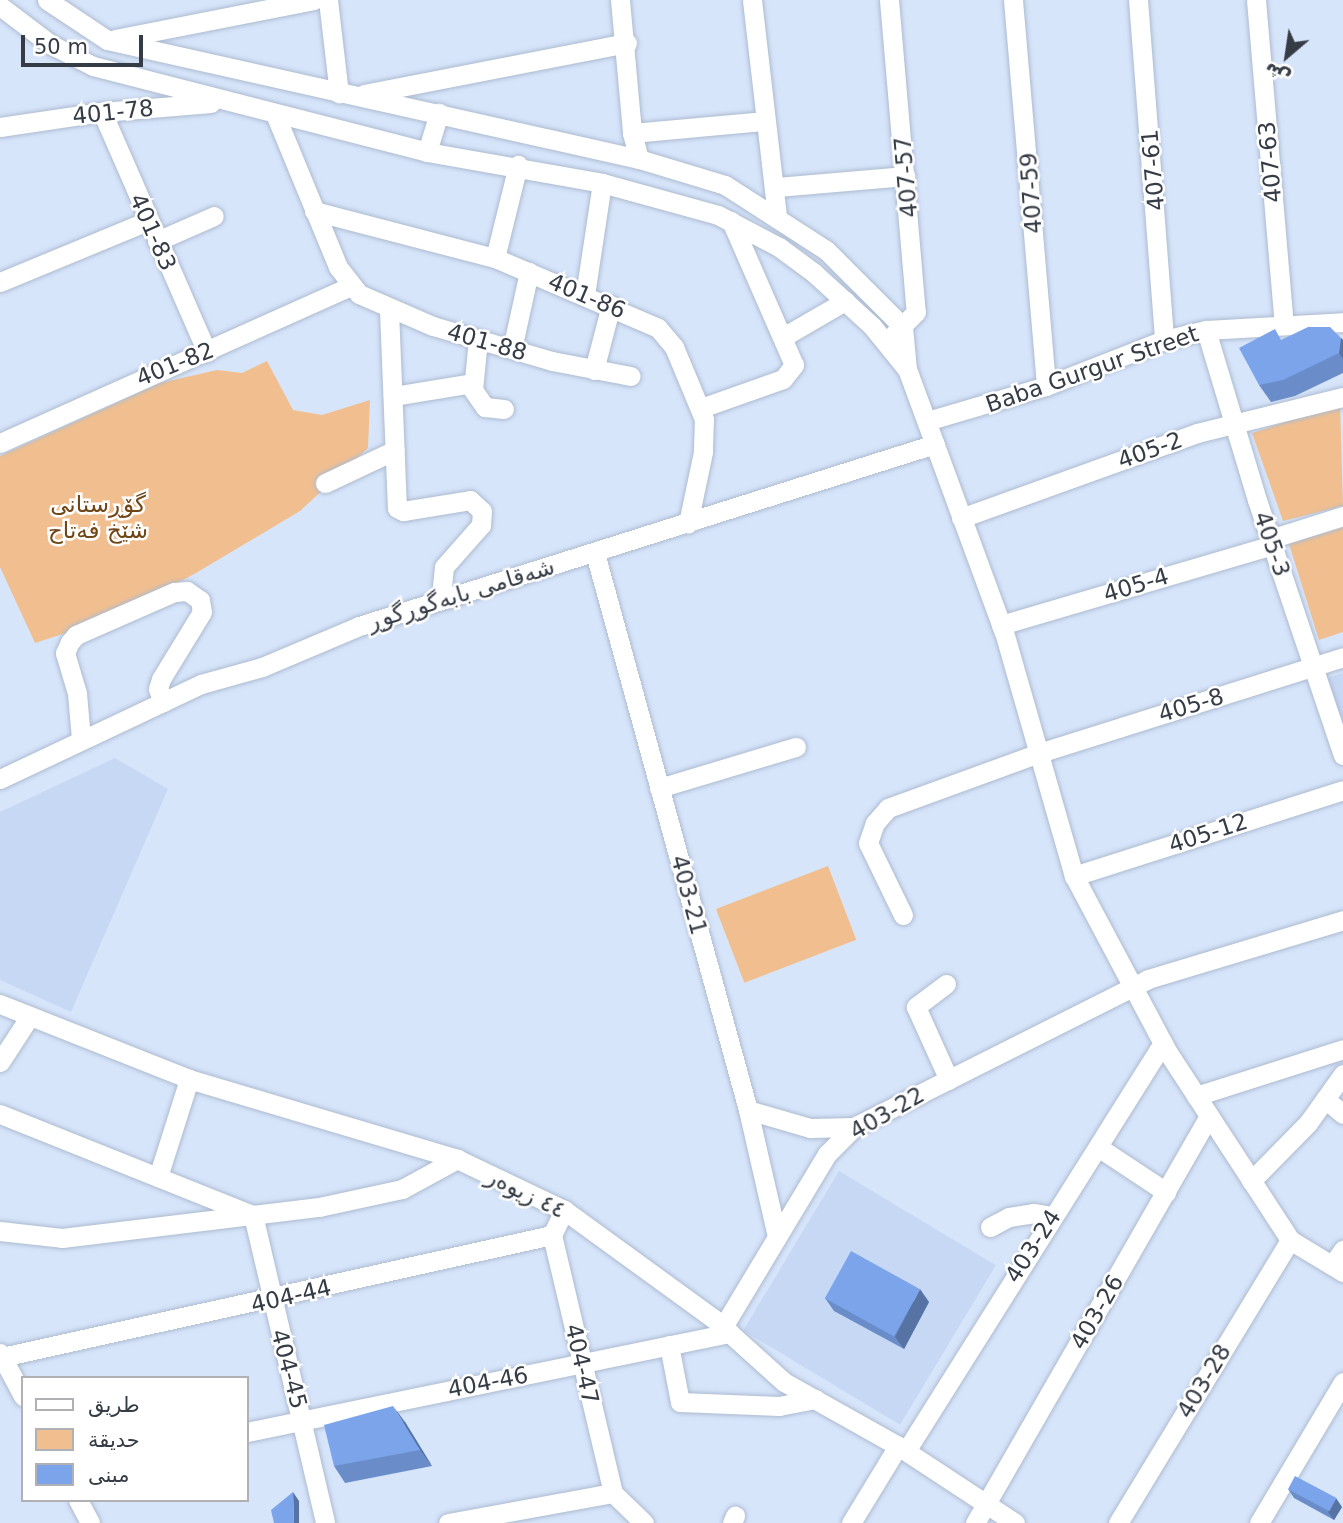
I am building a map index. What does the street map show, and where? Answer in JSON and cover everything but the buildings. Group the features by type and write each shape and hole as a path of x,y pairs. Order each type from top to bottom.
{"street":[{"path":"47,0 107,40 639,159 725,185 778,215 826,250 903,327 907,369 1001,625 1074,876 1163,1042 1208,1117 1290,1240 1339,1262"},
{"path":"107,40 313,0"},
{"path":"328,0 348,95"},
{"path":"620,0 627,43 632,133 639,159"},
{"path":"752,0 765,121 777,187 778,215"},
{"name":"407-57","path":"889,0 916,312 903,327"},
{"name":"407-59","path":"1013,0 1046,386"},
{"name":"407-61","path":"1138,0 1164,340"},
{"name":"407-63","path":"1256,0 1283,324"},
{"path":"0,6 50,44 93,65 226,102 427,152 518,165 602,183 731,221 797,260 885,340 907,369"},
{"path":"348,95 627,43"},
{"name":"401-78","path":"0,127 102,112 226,102"},
{"name":"401-83","path":"102,112 147,221 207,352"},
{"path":"427,152 439,113"},
{"path":"275,114 338,267 351,286"},
{"path":"632,133 765,121"},
{"path":"495,258 518,165"},
{"path":"777,187 906,176"},
{"path":"585,295 602,183"},
{"name":"401-86","path":"314,211 495,258 651,323 670,340 701,408 704,442 688,523"},
{"path":"157,241 214,216"},
{"path":"0,282 147,221"},
{"path":"701,408 783,379 792,370 793,360 731,221"},
{"path":"512,349 529,272"},
{"name":"401-88","path":"351,286 389,310 478,339 594,370 631,376"},
{"name":"401-82","path":"0,443 130,382 207,352 351,286"},
{"path":"783,337 845,301"},
{"path":"594,370 611,305"},
{"path":"389,310 399,509 470,500 482,511 481,525 443,567 442,587 448,599"},
{"name":"Baba Gurgur Street","path":"927,421 1046,386 1164,340 1206,330 1343,321"},
{"path":"885,340 903,327"},
{"name":"405-3","path":"1206,330 1271,542 1343,755"},
{"path":"478,339 472,383 480,403 504,409"},
{"path":"393,396 472,383"},
{"name":"405-2","path":"961,518 1197,433 1343,397"},
{"name":"شەقامی بابەگوڕگوڕ","path":"1,776 163,702 359,626 935,444"},
{"path":"325,484 395,450"},
{"name":"405-4","path":"1001,625 1271,542 1343,516"},
{"name":"403-21","path":"595,553 748,1110 778,1237"},
{"path":"81,739 77,693 65,653 70,642 76,635 174,592 187,591 200,600 202,612 161,679 159,689 163,702"},
{"name":"405-8","path":"903,915 868,844 875,823 888,808 1039,752 1343,657"},
{"path":"659,788 796,747"},
{"name":"405-12","path":"1074,876 1343,790"},
{"name":"403-22","path":"726,1330 827,1154 854,1127 1132,988 1252,944 1343,920"},
{"path":"946,984 916,1007 949,1080"},
{"name":"٤٤ زیوەر","path":"0,1004 189,1079 457,1160 564,1210 726,1330 784,1382 902,1448 981,1515 1015,1523"},
{"path":"0,1062 30,1016"},
{"name":"403-24","path":"851,1523 1098,1147 1163,1042"},
{"path":"1196,1096 1343,1049"},
{"path":"1251,1181 1325,1099 1343,1074"},
{"path":"158,1177 189,1079"},
{"path":"1325,1099 1343,1114"},
{"path":"748,1110 810,1128 854,1127"},
{"path":"0,1114 253,1215"},
{"name":"403-26","path":"981,1515 1208,1117"},
{"path":"1098,1147 1166,1192"},
{"path":"0,1231 62,1238 318,1207 402,1189 457,1160"},
{"path":"552,1235 564,1210"},
{"path":"990,1227 1009,1217 1032,1213 1053,1216"},
{"name":"404-45","path":"253,1215 303,1419 325,1523"},
{"name":"404-44","path":"1,1355 272,1301 552,1235"},
{"name":"404-47","path":"552,1235 613,1493"},
{"name":"403-28","path":"1118,1523 1290,1240"},
{"name":"404-46","path":"248,1432 669,1345 726,1330"},
{"path":"669,1345 680,1402 779,1406 815,1399"},
{"path":"1,1355 21,1392"},
{"path":"1259,1523 1341,1386"},
{"path":"448,1523 613,1493 644,1523"},
{"path":"79,1502 90,1523"}],"shaded area":[{"path":"1343,673 1343,725 1327,678"},
{"path":"115,758 168,789 71,1012 0,980 0,812"},
{"path":"839,1171 996,1265 900,1425 743,1330"}],"green space":[{"name":"گۆڕستانی شێخ فەتاح","path":"267,361 293,410 322,415 370,400 368,448 300,511 196,573 112,618 35,643 0,567 0,456 160,383 217,370 242,373"},
{"path":"1340,404 1343,506 1283,521 1252,433"},
{"path":"1343,527 1343,632 1319,640 1289,544"},
{"path":"828,866 856,940 744,983 716,909"}]}
